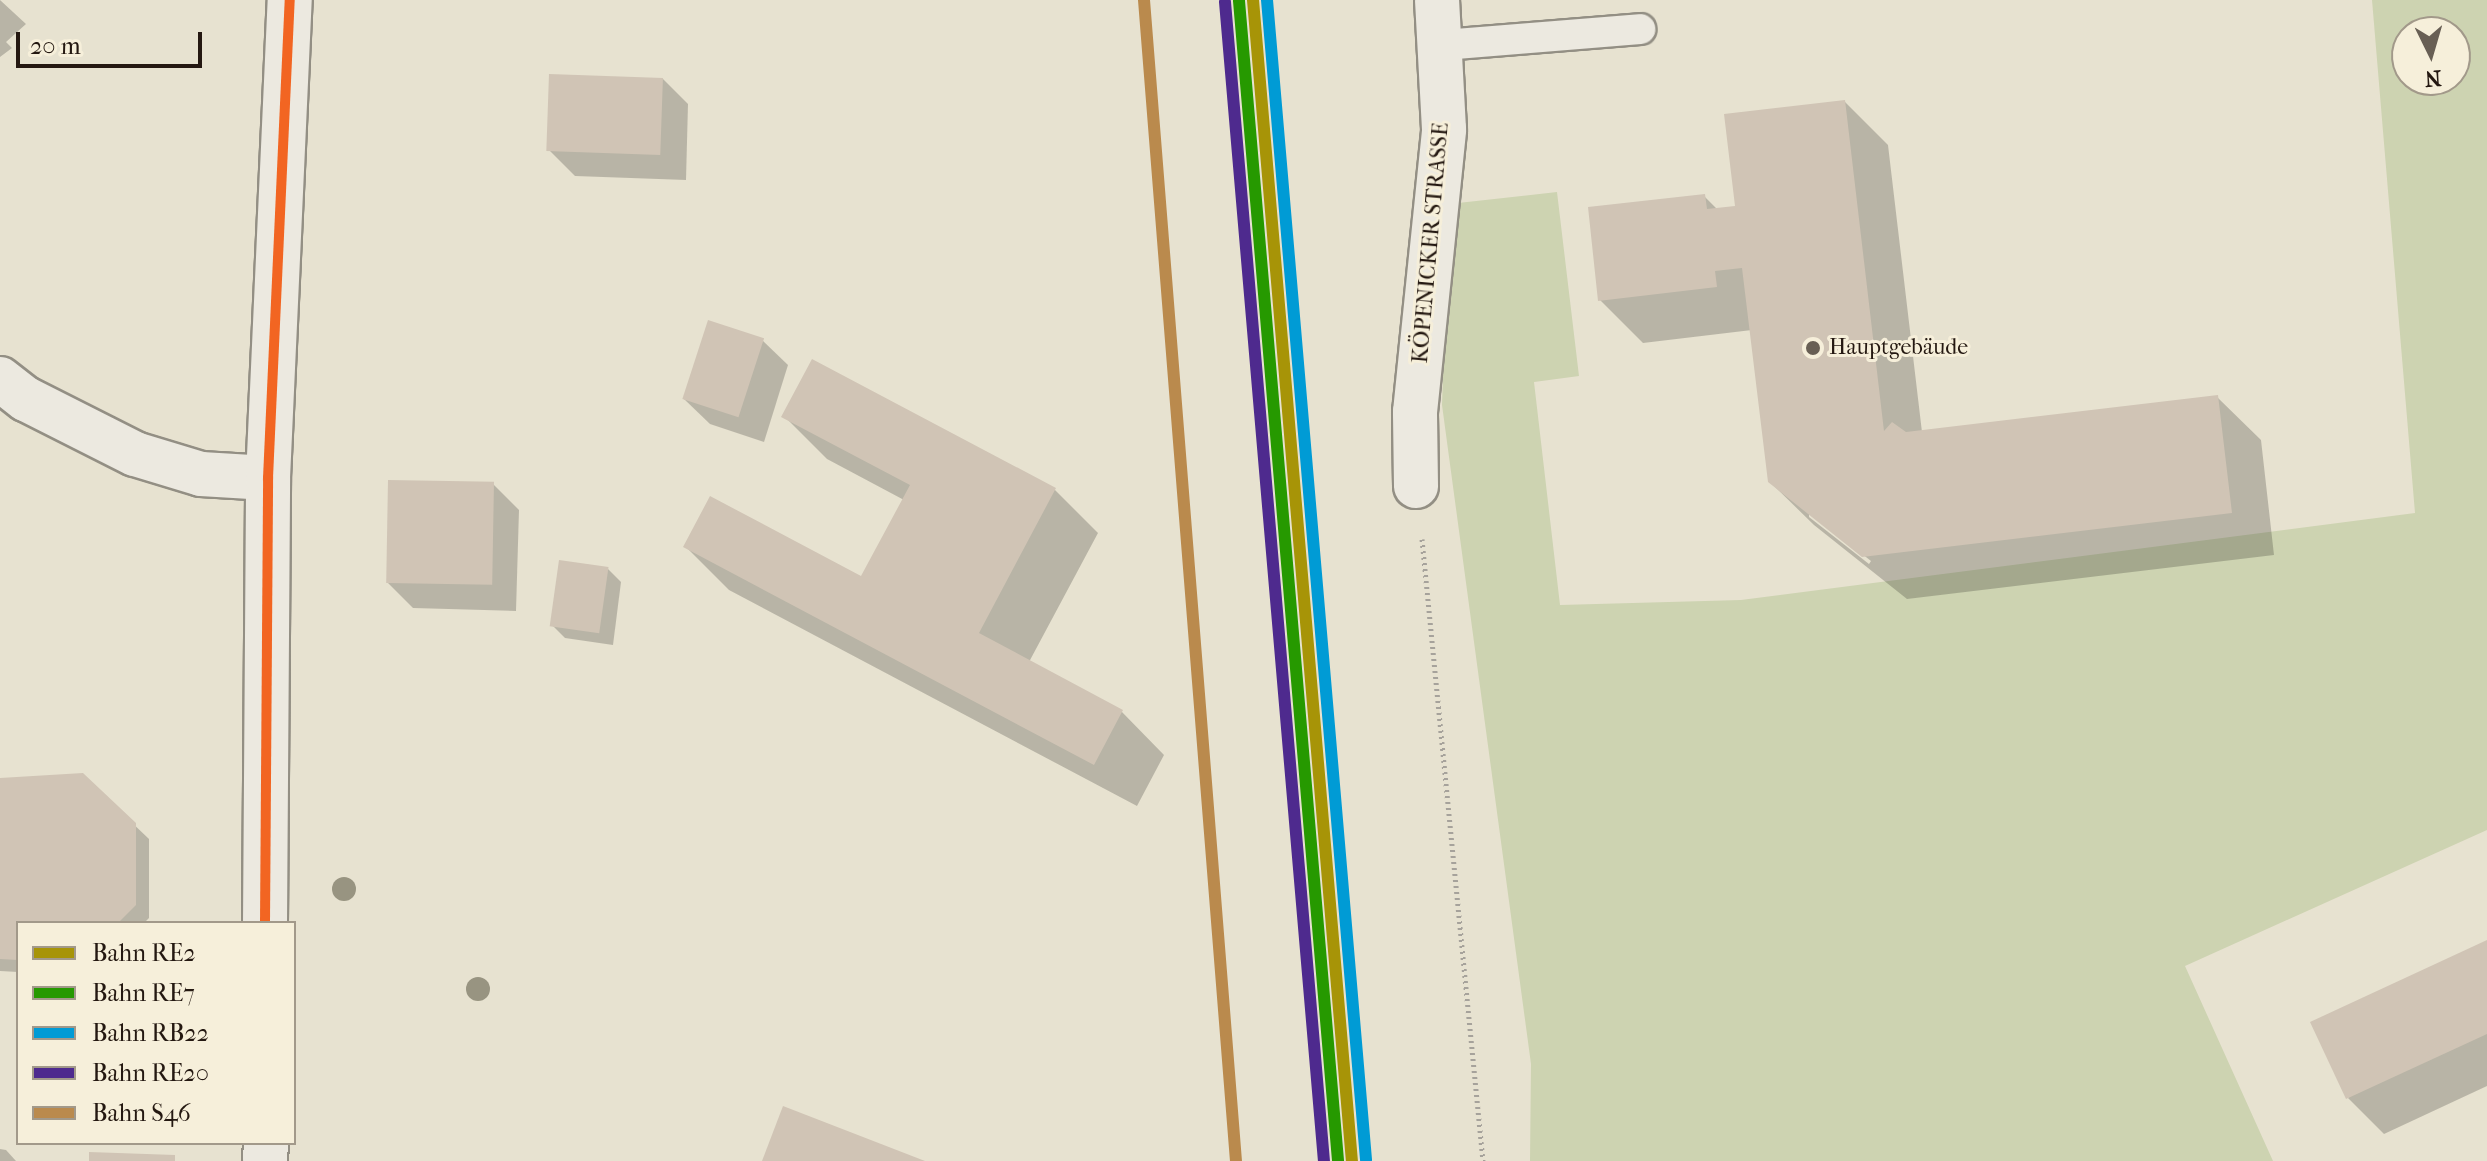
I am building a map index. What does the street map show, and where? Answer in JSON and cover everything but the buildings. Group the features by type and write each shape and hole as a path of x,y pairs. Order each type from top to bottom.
{"main road":[{"path":"265,921 268,478 290,0"},
{"name":"KÖPENICKER STRASSE","path":"1416,486 1415,412 1444,129 1443,45 1437,0"},
{"path":"0,379 26,399 135,454 201,474 268,478"}],"lane":[{"path":"1443,45 1640,29"}],"path":[{"path":"1416,486 1483,1161"}],"green space":[{"path":"2372,0 2487,0 2487,830 2185,966 2273,1161 1530,1161 1531,1064 1442,405 1449,204 1557,192 1579,376 1534,382 1560,605 1741,600 2415,513"}],"rail line":[{"name":"S46","path":"1144,0 1236,1161"},
{"name":"RE2","path":"1253,0 1352,1161"},
{"name":"RB22","path":"1267,0 1366,1160"},
{"name":"RE7","path":"1239,1 1338,1161"},
{"name":"RE20","path":"1225,2 1324,1161"}],"transit line":[{"path":"265,921 268,478 290,0"}],"place":[{"name":"Hauptgebäude","path":"1813,348"}]}
